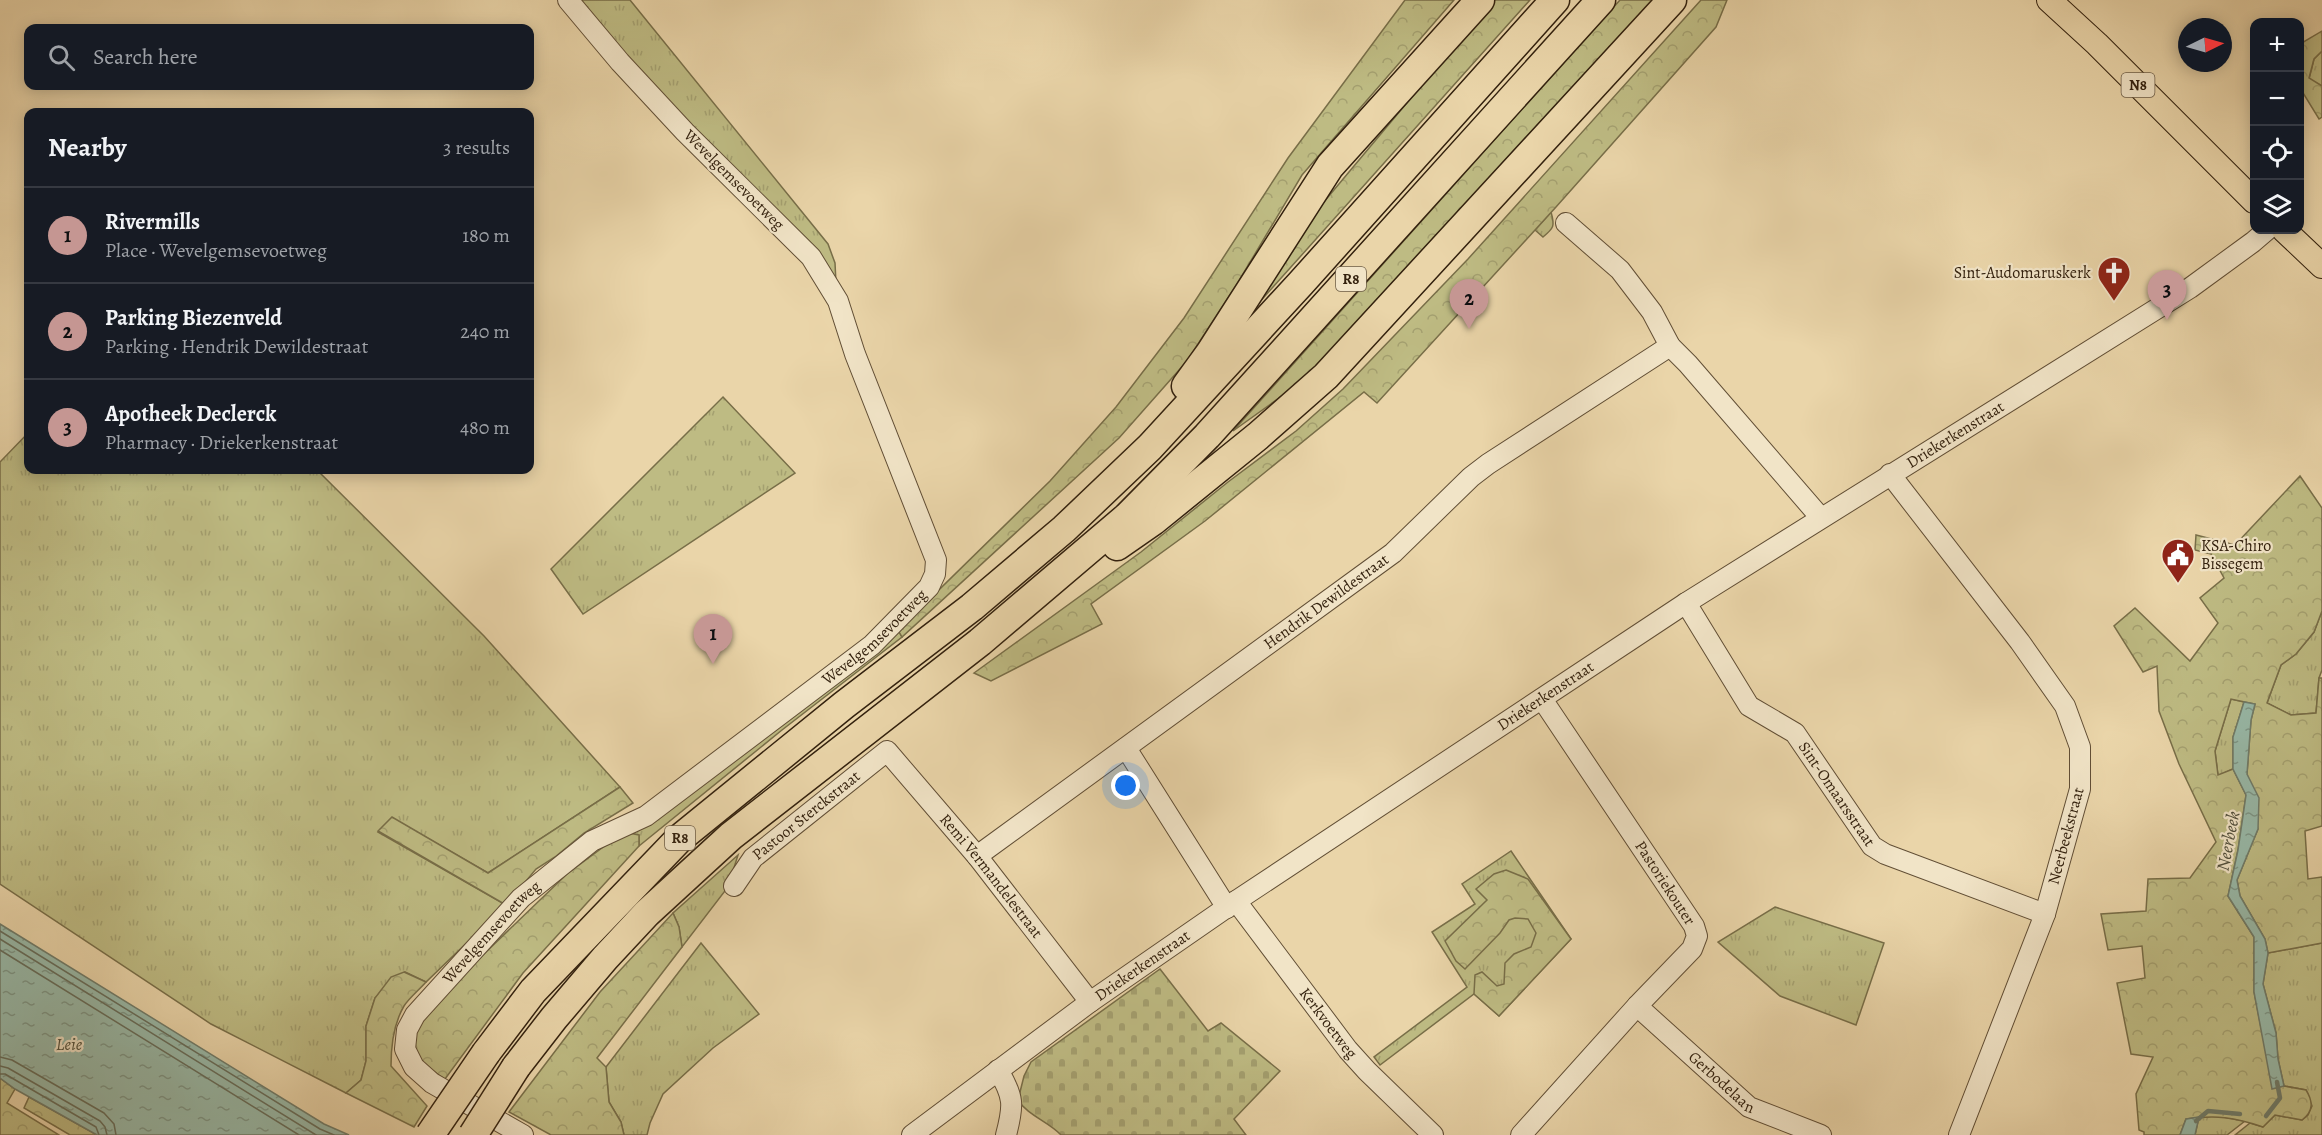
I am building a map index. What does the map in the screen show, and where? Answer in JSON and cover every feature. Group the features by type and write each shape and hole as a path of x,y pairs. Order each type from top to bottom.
{"highway":[{"path":"1150,447 1182,392 1210,353 1330,166 1480,0"},
{"name":"R8","path":"430,1135 486,1053 533,991 679,839 836,711 972,607 1064,529 1150,447 1555,0"},
{"name":"R8","path":"473,1135 516,1067 605,958 647,913 731,836 980,642 1127,517 1207,436 1601,0"},
{"path":"1092,548 1116,547 1153,521 1258,436 1326,376 1672,0"}],"main road":[{"name":"N8","path":"2049,0 2097,44 2250,197"},
{"path":"2288,234 2322,266"}],"street":[{"name":"Wevelgemsevoetweg","path":"523,1135 432,1083 414,1067 405,1049 407,1030 415,1015 521,898 592,841 646,816 872,645 929,587 935,574 936,560 855,354 838,301 810,257 685,132 620,62 568,0"},
{"path":"1566,223 1620,270 1652,312 1670,346 1689,364 1821,518"},
{"name":"Driekerkenstraat","path":"912,1135 1090,1002 1231,905 1686,603 2198,283 2262,234"},
{"name":"Hendrik Dewildestraat","path":"977,856 1393,553 1471,477 1488,464 1670,346"},
{"name":"Neerbeekstraat","path":"1890,474 2020,642 2066,706 2080,747 2080,789 2045,914 1959,1135"},
{"name":"Sint-Omaarsstraat","path":"1686,603 1749,706 1795,733 1872,846 1893,857 2045,914"},
{"name":"Pastoriekouter","path":"1521,1135 1637,1006 1692,949 1697,936 1694,926 1542,699"},
{"name":"Kerkvoetweg","path":"1126,748 1231,905 1366,1071 1433,1135"},
{"name":"Remi Vermandelestraat","path":"887,752 977,856 1090,1002"},
{"name":"Pastoor Sterckstraat","path":"734,886 753,858 887,752"},
{"name":"Gerbodelaan","path":"1637,1006 1749,1107 1821,1135"},
{"path":"998,1070 1010,1090 1012,1111 1006,1135"}],"green space":[{"path":"577,0 630,0 828,244 835,263 836,283 662,100"},
{"path":"1405,0 1454,0 1302,175 1237,284 1187,361 1119,438 902,637 898,630 1050,481 1116,407 1184,318 1288,158"},
{"path":"1493,0 1530,0 1257,305 1318,209"},
{"path":"1620,0 1655,0 1428,255 1300,383 1233,431"},
{"path":"1701,0 1727,0 1716,27 1377,403 1364,392 1205,521 1091,604 1102,624 991,681 974,673 1141,552 1296,431 1343,389 1468,259"},
{"path":"2322,31 2322,51 2314,59 2309,78 2322,86 2322,117 2319,119 2304,95 2304,42"},
{"path":"2322,51 2322,86 2309,79 2314,59"},
{"path":"1551,212 1553,226 1543,237 1535,230"},
{"path":"723,397 795,473 583,614 551,569"},
{"path":"24,437 24,474 321,474 484,636 620,787 488,873 392,818 378,832 506,905 426,982 405,972 375,998 366,1026 366,1061 361,1080 346,1093 211,1024 0,884 0,462"},
{"path":"2300,476 2322,508 2322,611 2314,632 2296,654 2281,665 2267,703 2291,715 2316,713 2319,678 2322,678 2322,826 2305,831 2308,879 2322,877 2322,943 2268,953 2265,939 2240,896 2237,880 2258,829 2247,774 2251,720 2255,704 2231,699 2215,751 2218,775 2233,769 2246,795 2228,896 2254,937 2254,992 2273,1088 2284,1086 2306,1090 2311,1102 2310,1109 2302,1120 2275,1115 2263,1127 2225,1118 2197,1118 2186,1119 2180,1135 2144,1135 2144,1132 2139,1130 2136,1094 2153,1057 2131,1054 2117,983 2145,978 2142,946 2108,950 2101,914 2146,911 2148,879 2190,878 2216,842 2179,764 2159,711 2157,666 2143,672 2114,626 2135,608 2190,661 2218,623 2200,598 2224,578 2211,554 2195,550 2196,535 2235,545"},
{"path":"2322,611 2322,670 2319,678 2316,713 2291,715 2267,703 2281,665 2296,654 2314,632"},
{"path":"898,630 902,637 782,730 639,846 639,835 629,833"},
{"path":"2231,699 2244,702 2233,737 2233,769 2218,776 2215,751"},
{"path":"620,787 633,803 584,833 536,869 506,905 378,831 392,817 488,873"},
{"path":"629,833 639,835 639,846 523,973 445,1079 418,1061 413,1044 417,1028 427,1012 567,874 606,845"},
{"path":"1511,851 1571,939 1499,1016 1474,994 1380,1065 1374,1057 1467,987 1432,932 1475,904 1462,884"},
{"path":"738,855 728,887 682,947 679,927 673,913"},
{"path":"1506,870 1528,879 1571,939 1499,1016 1474,994 1475,975 1482,972 1497,986 1504,984 1505,963 1514,954 1531,947 1536,933 1528,919 1509,920 1500,933 1465,969 1456,961 1445,941 1487,900 1476,889 1494,874"},
{"path":"1775,907 1884,943 1856,1025 1780,996 1718,942"},
{"path":"673,913 679,927 682,947 597,1058 606,1067 609,1102 621,1122 624,1135 551,1135 509,1112 600,992"},
{"path":"701,943 759,1014 713,1048 663,1094 647,1135 624,1135 621,1122 609,1102 606,1067"},
{"path":"2322,943 2322,1135 2235,1135 2250,1123 2263,1127 2275,1115 2302,1120 2308,1115 2312,1106 2306,1090 2284,1086 2278,1059 2276,1033 2263,984 2268,953"},
{"path":"1160,969 1208,1031 1221,1023 1280,1071 1234,1119 1246,1135 1061,1135 1022,1105 1018,1100 1024,1076 1031,1062"},
{"path":"404,972 426,982 404,1006 395,1027 392,1051 391,1066 427,1106 414,1127 346,1093 361,1080 366,1061 366,1026 375,998 391,977"},
{"path":"0,1078 15,1089 7,1103 59,1135 0,1135"},
{"path":"29,1097 97,1135 70,1135 24,1108"},
{"path":"2212,1115 2245,1121 2227,1135 2195,1135 2199,1117"}],"water":[{"path":"2244,702 2255,704 2251,720 2247,774 2259,798 2258,829 2237,880 2240,896 2265,939 2268,953 2263,984 2276,1033 2278,1059 2284,1086 2272,1089 2254,992 2254,937 2228,896 2246,795 2233,769 2233,737"},
{"name":"Leie","path":"0,924 324,1124 349,1135 97,1135 15,1089 0,1078"},
{"path":"2199,1117 2195,1135 2180,1135 2186,1119"}],"waterway":[{"name":"Neerbeek","path":"2266,1116 2280,1098 2277,1082"},
{"name":"Neerbeek","path":"2196,1121 2208,1111 2240,1114"}],"place":[{"name":"Sint-Audomaruskerk","path":"2114,302"},
{"name":"Apotheek Declerck","path":"2167,320"},
{"name":"Parking Biezenveld","path":"1469,329"},
{"name":"KSA-Chiro Bissegem","path":"2178,584"},
{"name":"Rivermills","path":"713,664"}]}
